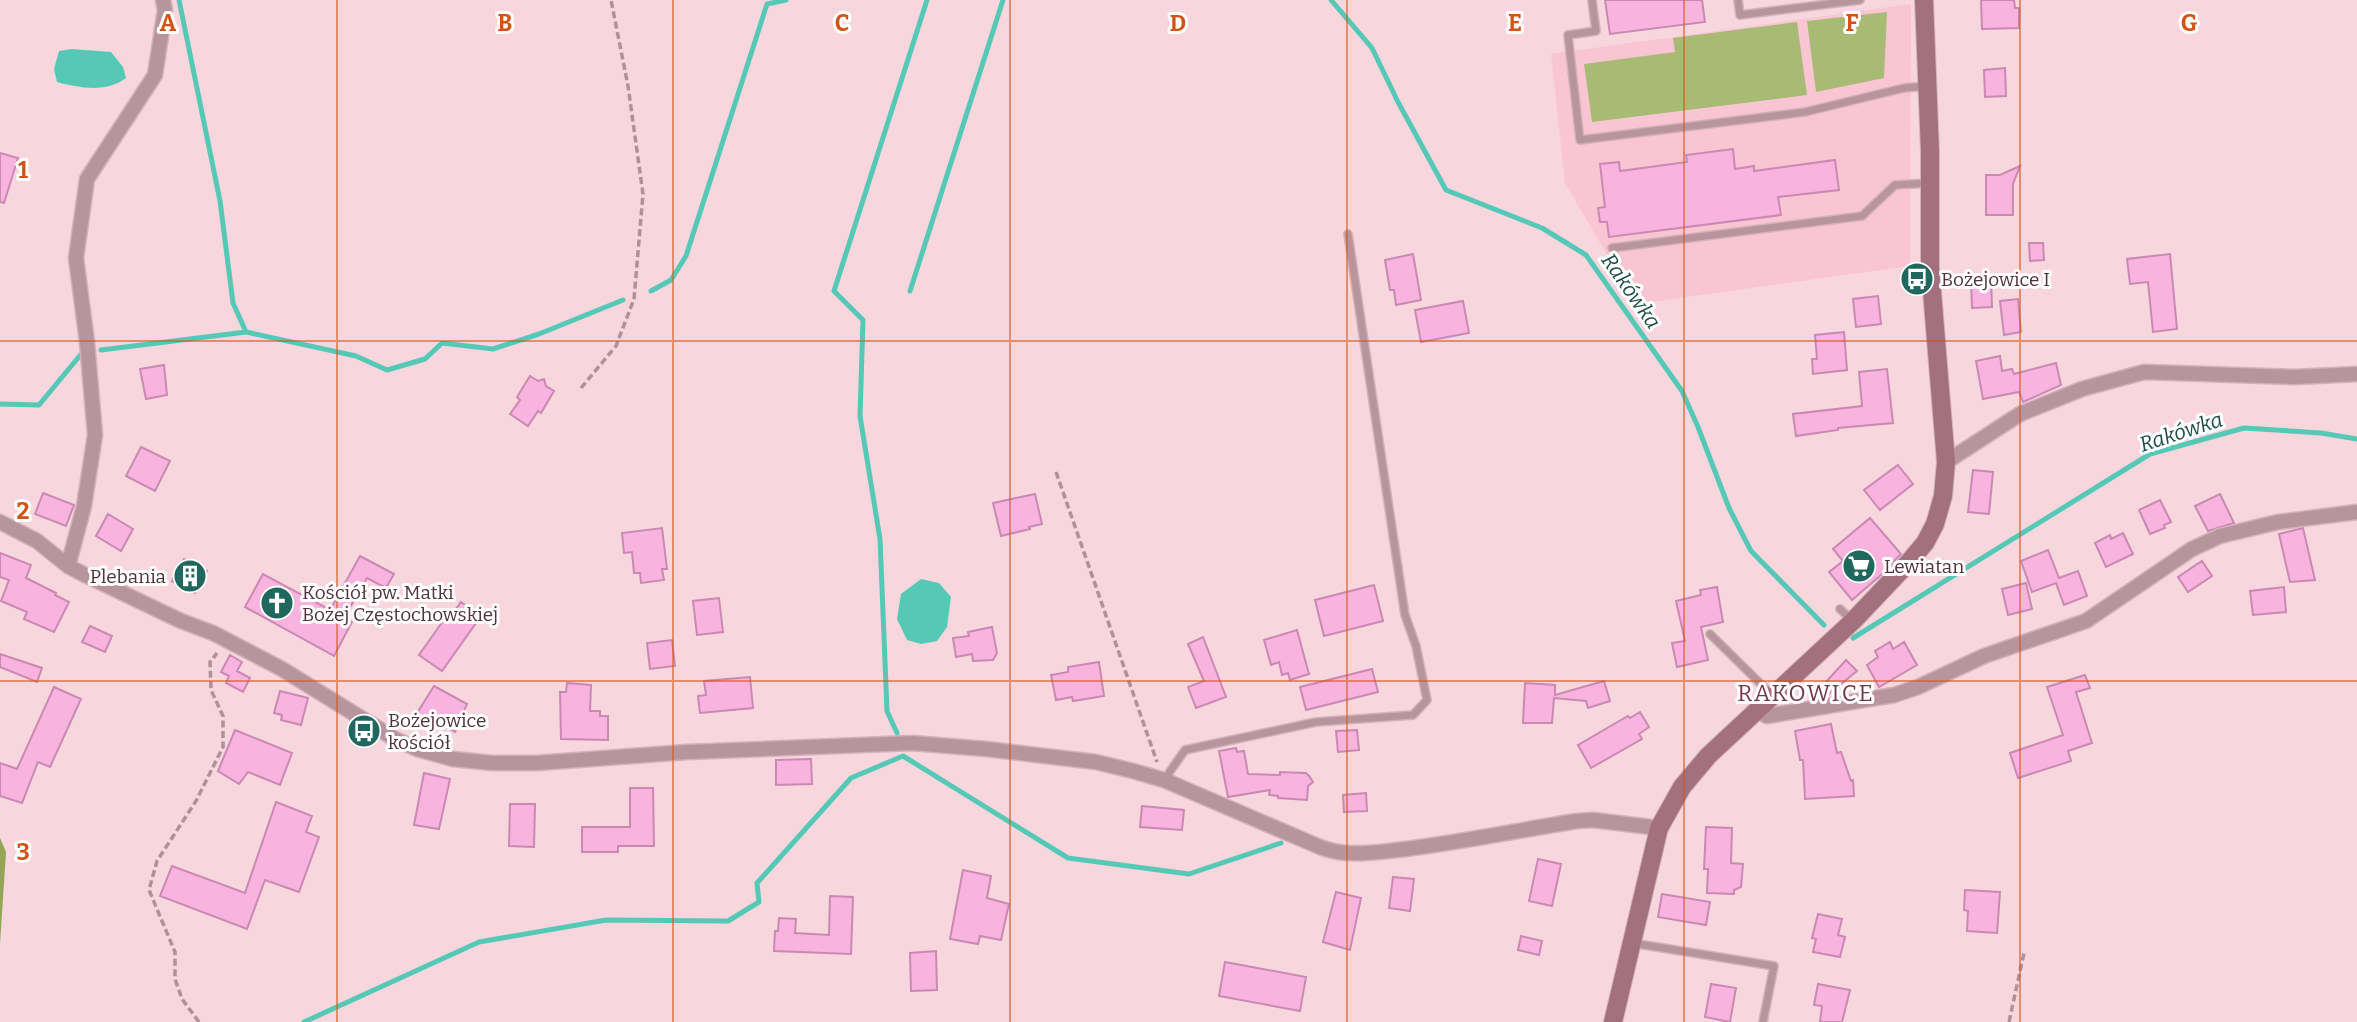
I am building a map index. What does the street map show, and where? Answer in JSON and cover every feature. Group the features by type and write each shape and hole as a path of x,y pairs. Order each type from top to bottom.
{"street":[{"path":"68,566 84,506 95,435 76,258 87,179 155,75 165,10 163,0"},
{"path":"1613,1022 1659,828 1682,787 1708,756 1772,696 1847,615 1925,543 1935,524 1943,496 1946,462 1930,267 1924,0"},
{"path":"1946,462 2020,414 2082,389 2144,372 2295,377 2357,374"},
{"path":"1757,709 1768,716 1894,695 1918,687 1984,656 2086,621 2192,549 2220,536 2278,522 2357,512"},
{"path":"0,522 37,541 68,566 226,640 318,690 395,739 417,749 461,760 549,762 687,752 912,743 986,749 1096,762 1164,780 1335,853 1351,855 1437,845 1577,821 1592,820 1659,828"}],"lane":[{"path":"1592,0 1596,31 1568,35 1580,140 1805,112 1904,88 1928,86"},
{"path":"1738,0 1740,15 1860,0"},
{"path":"1612,248 1863,216 1895,185 1930,183"},
{"path":"1164,780 1185,750 1316,722 1413,715 1426,700 1416,646 1405,615 1348,234"},
{"path":"1710,634 1772,696"},
{"path":"1631,943 1774,966 1763,1022"}],"path":[{"path":"581,388 616,346 635,299 643,194 628,86 611,0"},
{"path":"1056,472 1164,780"},
{"path":"199,1022 182,999 175,979 175,952 149,890 157,861 196,801 223,747 223,716 211,690 210,662 226,640"},
{"path":"2009,1022 2024,953"}],"shaded area":[{"path":"1911,4 1910,266 1636,304 1565,183 1551,54"},
{"path":"1887,12 1884,78 1816,92 1807,21"},
{"path":"1797,22 1807,95 1592,122 1584,64 1675,52 1673,38"},
{"path":"72,49 111,52 123,67 126,78 110,86 101,87 57,82 54,69 59,51"},
{"path":"921,579 939,583 951,597 947,627 937,641 921,644 907,640 897,619 901,594"},
{"path":"0,838 6,852 0,944"}],"building":[{"path":"1605,0 1702,0 1705,22 1610,34"},
{"path":"1981,0 2014,0 2015,8 2019,8 2019,28 1982,29"},
{"path":"2005,68 2006,96 1985,97 1984,70"},
{"path":"1733,149 1735,169 1754,166 1754,171 1835,160 1839,190 1778,197 1781,215 1609,237 1607,222 1600,222 1598,208 1605,207 1600,164 1619,162 1620,171 1687,162 1686,155"},
{"path":"0,153 18,158 4,203 0,202"},
{"path":"2020,166 2013,184 2013,215 1986,215 1986,175 2000,175"},
{"path":"2029,243 2043,243 2044,260 2030,261"},
{"path":"1413,254 1421,300 1396,305 1394,290 1390,290 1385,260"},
{"path":"2170,254 2177,329 2153,332 2148,282 2130,284 2127,259"},
{"path":"1991,277 1992,307 1972,308 1971,278"},
{"path":"1878,296 1881,324 1856,327 1853,299"},
{"path":"2018,299 2021,332 2004,335 2000,301"},
{"path":"1463,301 1469,333 1421,342 1415,310"},
{"path":"1844,332 1847,370 1813,374 1812,359 1817,359 1815,335"},
{"path":"2000,356 2002,371 2012,369 2014,374 2056,363 2061,385 2023,402 2019,392 1983,399 1976,361"},
{"path":"164,365 167,395 146,399 140,369"},
{"path":"1887,369 1893,423 1838,428 1796,436 1793,414 1862,406 1859,372"},
{"path":"530,376 538,381 544,379 546,386 554,391 541,413 538,411 528,426 510,414 520,400 517,397"},
{"path":"141,447 170,461 155,491 126,476"},
{"path":"1898,465 1913,484 1880,510 1864,490"},
{"path":"1973,470 1993,472 1989,514 1968,512"},
{"path":"43,493 74,505 66,526 35,514"},
{"path":"1035,494 1042,524 1001,536 993,503"},
{"path":"2220,494 2234,523 2208,531 2195,506"},
{"path":"2160,500 2171,522 2164,525 2165,528 2150,534 2139,510"},
{"path":"108,514 133,529 121,551 96,536"},
{"path":"1870,518 1901,554 1852,600 1829,572 1843,561 1833,549"},
{"path":"662,528 667,569 662,569 664,580 641,583 640,573 634,573 632,552 624,553 622,533"},
{"path":"2303,528 2315,580 2290,582 2279,534"},
{"path":"2123,533 2133,554 2106,567 2095,543 2110,535 2111,539"},
{"path":"2048,550 2059,578 2078,571 2087,596 2064,605 2056,583 2032,592 2021,561"},
{"path":"0,553 31,565 26,578 69,602 54,632 24,619 27,612 1,601 9,580 0,577"},
{"path":"360,556 394,574 386,588 367,578 344,618 352,622 334,656 245,607 263,574 330,610"},
{"name":"Plebania","path":"184,559 207,571 195,593 172,581"},
{"path":"2202,561 2212,576 2188,592 2178,577"},
{"path":"2026,583 2032,609 2008,615 2002,589"},
{"path":"1374,585 1383,621 1324,636 1315,600"},
{"path":"1717,587 1723,622 1701,627 1708,660 1677,667 1672,643 1685,641 1676,601 1701,595 1700,590"},
{"path":"2284,587 2286,612 2253,615 2250,591"},
{"path":"719,598 723,632 697,635 693,601"},
{"path":"461,602 481,616 442,671 419,655 450,611 453,613"},
{"path":"90,626 112,636 105,652 82,642"},
{"path":"992,627 997,653 993,660 973,661 972,654 956,657 953,638 969,636 968,632"},
{"path":"1297,630 1309,674 1290,680 1288,673 1282,675 1279,662 1271,665 1264,640"},
{"path":"1203,637 1226,697 1196,708 1188,687 1204,681 1188,644"},
{"path":"672,640 675,666 650,669 647,643"},
{"path":"1890,642 1893,649 1904,642 1917,665 1879,687 1867,665 1878,657 1875,651"},
{"path":"0,654 42,668 37,682 0,667"},
{"path":"230,655 242,662 237,671 250,678 243,692 226,683 229,676 221,672"},
{"path":"1846,660 1857,671 1825,697 1817,698 1814,695"},
{"path":"1099,662 1104,696 1073,701 1072,697 1056,700 1051,675 1068,672 1068,667"},
{"path":"1372,669 1378,692 1306,710 1300,687"},
{"path":"2085,675 2090,688 2076,692 2092,743 2068,751 2071,761 2018,778 2010,753 2063,735 2047,687"},
{"path":"750,677 753,708 700,713 698,696 706,695 704,681"},
{"path":"1604,681 1610,701 1588,708 1586,701 1554,698 1552,723 1523,723 1525,683 1555,685 1555,695"},
{"path":"567,683 591,685 590,711 600,711 600,716 608,716 608,740 561,739 560,692 566,692"},
{"path":"434,686 467,704 455,732 432,718 427,726 414,718"},
{"path":"54,687 81,699 50,767 38,762 22,803 0,796 0,763 17,769"},
{"path":"280,691 308,698 301,725 281,720 282,715 274,713"},
{"path":"1640,712 1649,727 1639,734 1642,739 1591,768 1578,745 1628,716 1630,718"},
{"path":"1831,724 1837,753 1841,752 1851,781 1853,780 1854,796 1805,799 1803,760 1800,760 1795,731"},
{"path":"235,730 292,753 280,785 248,772 239,784 218,771"},
{"path":"1357,730 1359,750 1338,752 1336,731"},
{"path":"1236,748 1237,752 1244,751 1248,774 1306,773 1313,782 1308,786 1307,800 1278,798 1269,795 1270,790 1228,797 1219,751"},
{"path":"811,759 812,784 776,785 776,760"},
{"path":"424,773 450,779 439,829 414,825"},
{"path":"630,788 653,788 654,846 618,846 618,852 582,852 582,827 630,827"},
{"path":"1366,793 1367,811 1344,812 1343,795"},
{"path":"276,802 312,816 306,832 319,837 299,892 265,880 247,929 160,896 172,866 245,893"},
{"path":"510,804 535,804 534,847 509,846"},
{"path":"1142,806 1184,810 1182,830 1140,827"},
{"path":"1706,827 1732,828 1731,863 1743,864 1741,887 1734,890 1734,894 1707,893 1708,869 1704,869"},
{"path":"1538,859 1561,864 1552,906 1529,901"},
{"path":"963,870 991,876 987,898 1009,904 1001,940 980,936 978,944 950,939"},
{"path":"1393,877 1414,879 1410,911 1389,908"},
{"path":"1965,890 2000,892 1997,933 1967,931"},
{"path":"1336,892 1361,898 1350,950 1323,942"},
{"path":"1662,894 1710,902 1706,925 1658,917"},
{"path":"830,896 853,897 851,954 774,951 779,918 796,919 795,933 829,935"},
{"path":"1818,914 1842,919 1838,935 1845,937 1840,957 1813,952 1816,939 1812,938"},
{"path":"1521,936 1542,941 1539,955 1518,950"},
{"path":"936,951 937,990 911,991 910,953"},
{"path":"1225,962 1306,977 1300,1011 1219,996"},
{"path":"1711,984 1736,988 1730,1022 1705,1017"},
{"path":"1818,984 1850,990 1842,1022 1820,1022 1822,1006 1814,1005"}],"waterway":[{"path":"179,0 220,201 233,303 246,332 356,356 387,370 425,359 442,343 493,349 539,334 623,300"},
{"path":"651,291 671,280 686,256 767,4 786,0"},
{"path":"897,733 887,711 880,539 860,416 863,320 834,291 927,0"},
{"path":"910,291 1003,0"},
{"name":"Rakówka","path":"1331,0 1372,48 1446,190 1542,228 1586,255 1682,391 1729,508 1751,551 1824,625"},
{"path":"101,350 246,332"},
{"path":"0,404 39,405 82,353"},
{"name":"Rakówka","path":"1853,638 2150,454 2244,428 2321,433 2357,439"},
{"path":"304,1022 479,942 606,920 728,921 759,902 757,883 851,778 903,756 1068,858 1189,874 1281,843"}],"place":[{"name":"Bożejowice I","path":"1917,279"},
{"name":"Lewiatan","path":"1859,566"},
{"name":"Plebania","path":"190,576"},
{"name":"Kościół pw. Matki Bożej Częstochowskiej","path":"277,603"},
{"name":"Bożejowice kościół","path":"364,731"}],"district":[{"name":"RAKOWICE","path":"1806,693"}]}
